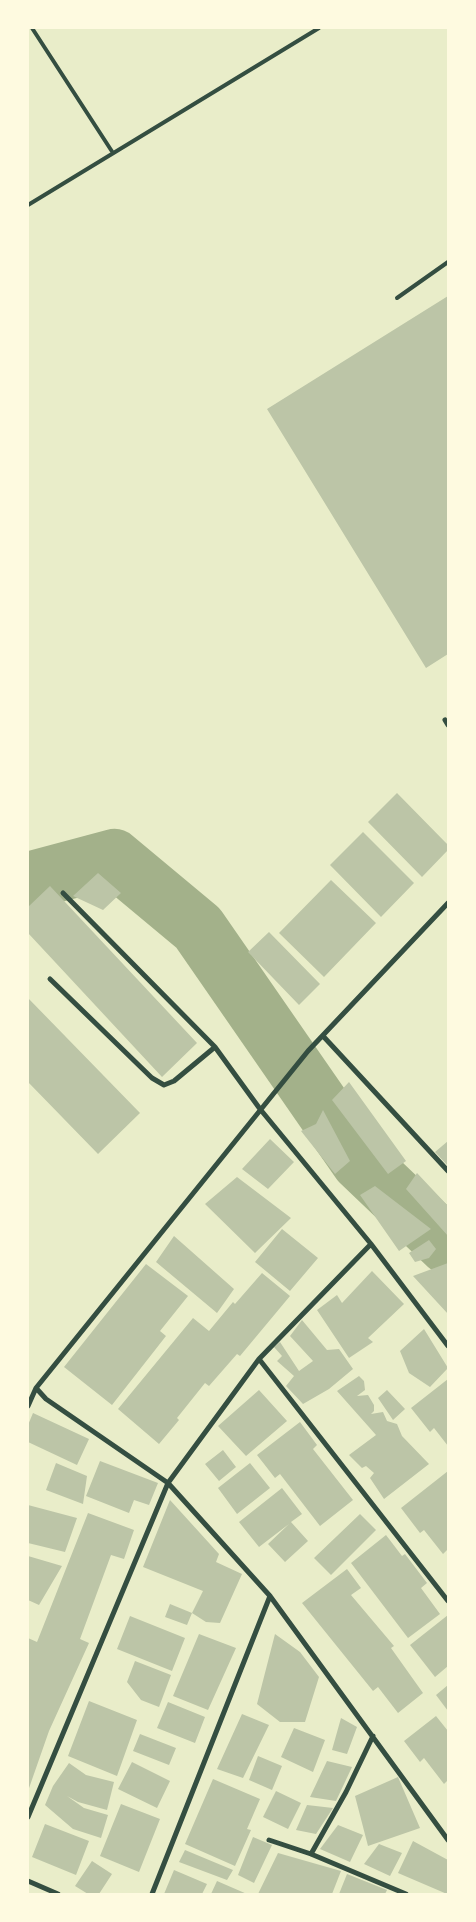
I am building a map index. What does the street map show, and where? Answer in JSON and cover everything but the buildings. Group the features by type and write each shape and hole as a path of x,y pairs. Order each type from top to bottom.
{"street":[{"path":"63,893 216,1047 260,1109 371,1244 448,1346"},
{"path":"28,1406 36,1388 308,1051 448,904"},
{"path":"50,979 152,1078 164,1085 174,1081 216,1047"},
{"path":"323,1036 448,1171"},
{"path":"28,1817 168,1483 259,1359 371,1244"},
{"path":"259,1359 448,1601"},
{"path":"36,1388 46,1399 168,1483 270,1596 448,1840"},
{"path":"152,1894 270,1596"},
{"path":"311,1854 346,1792 372,1736"},
{"path":"269,1840 311,1854 406,1894"},
{"path":"28,1881 58,1894"}],"lane":[{"path":"32,28 113,153"},
{"path":"28,205 319,28"},
{"path":"397,298 448,262"}],"waterway":[{"path":"28,881 114,858 198,928 360,1162 448,1246"}]}
